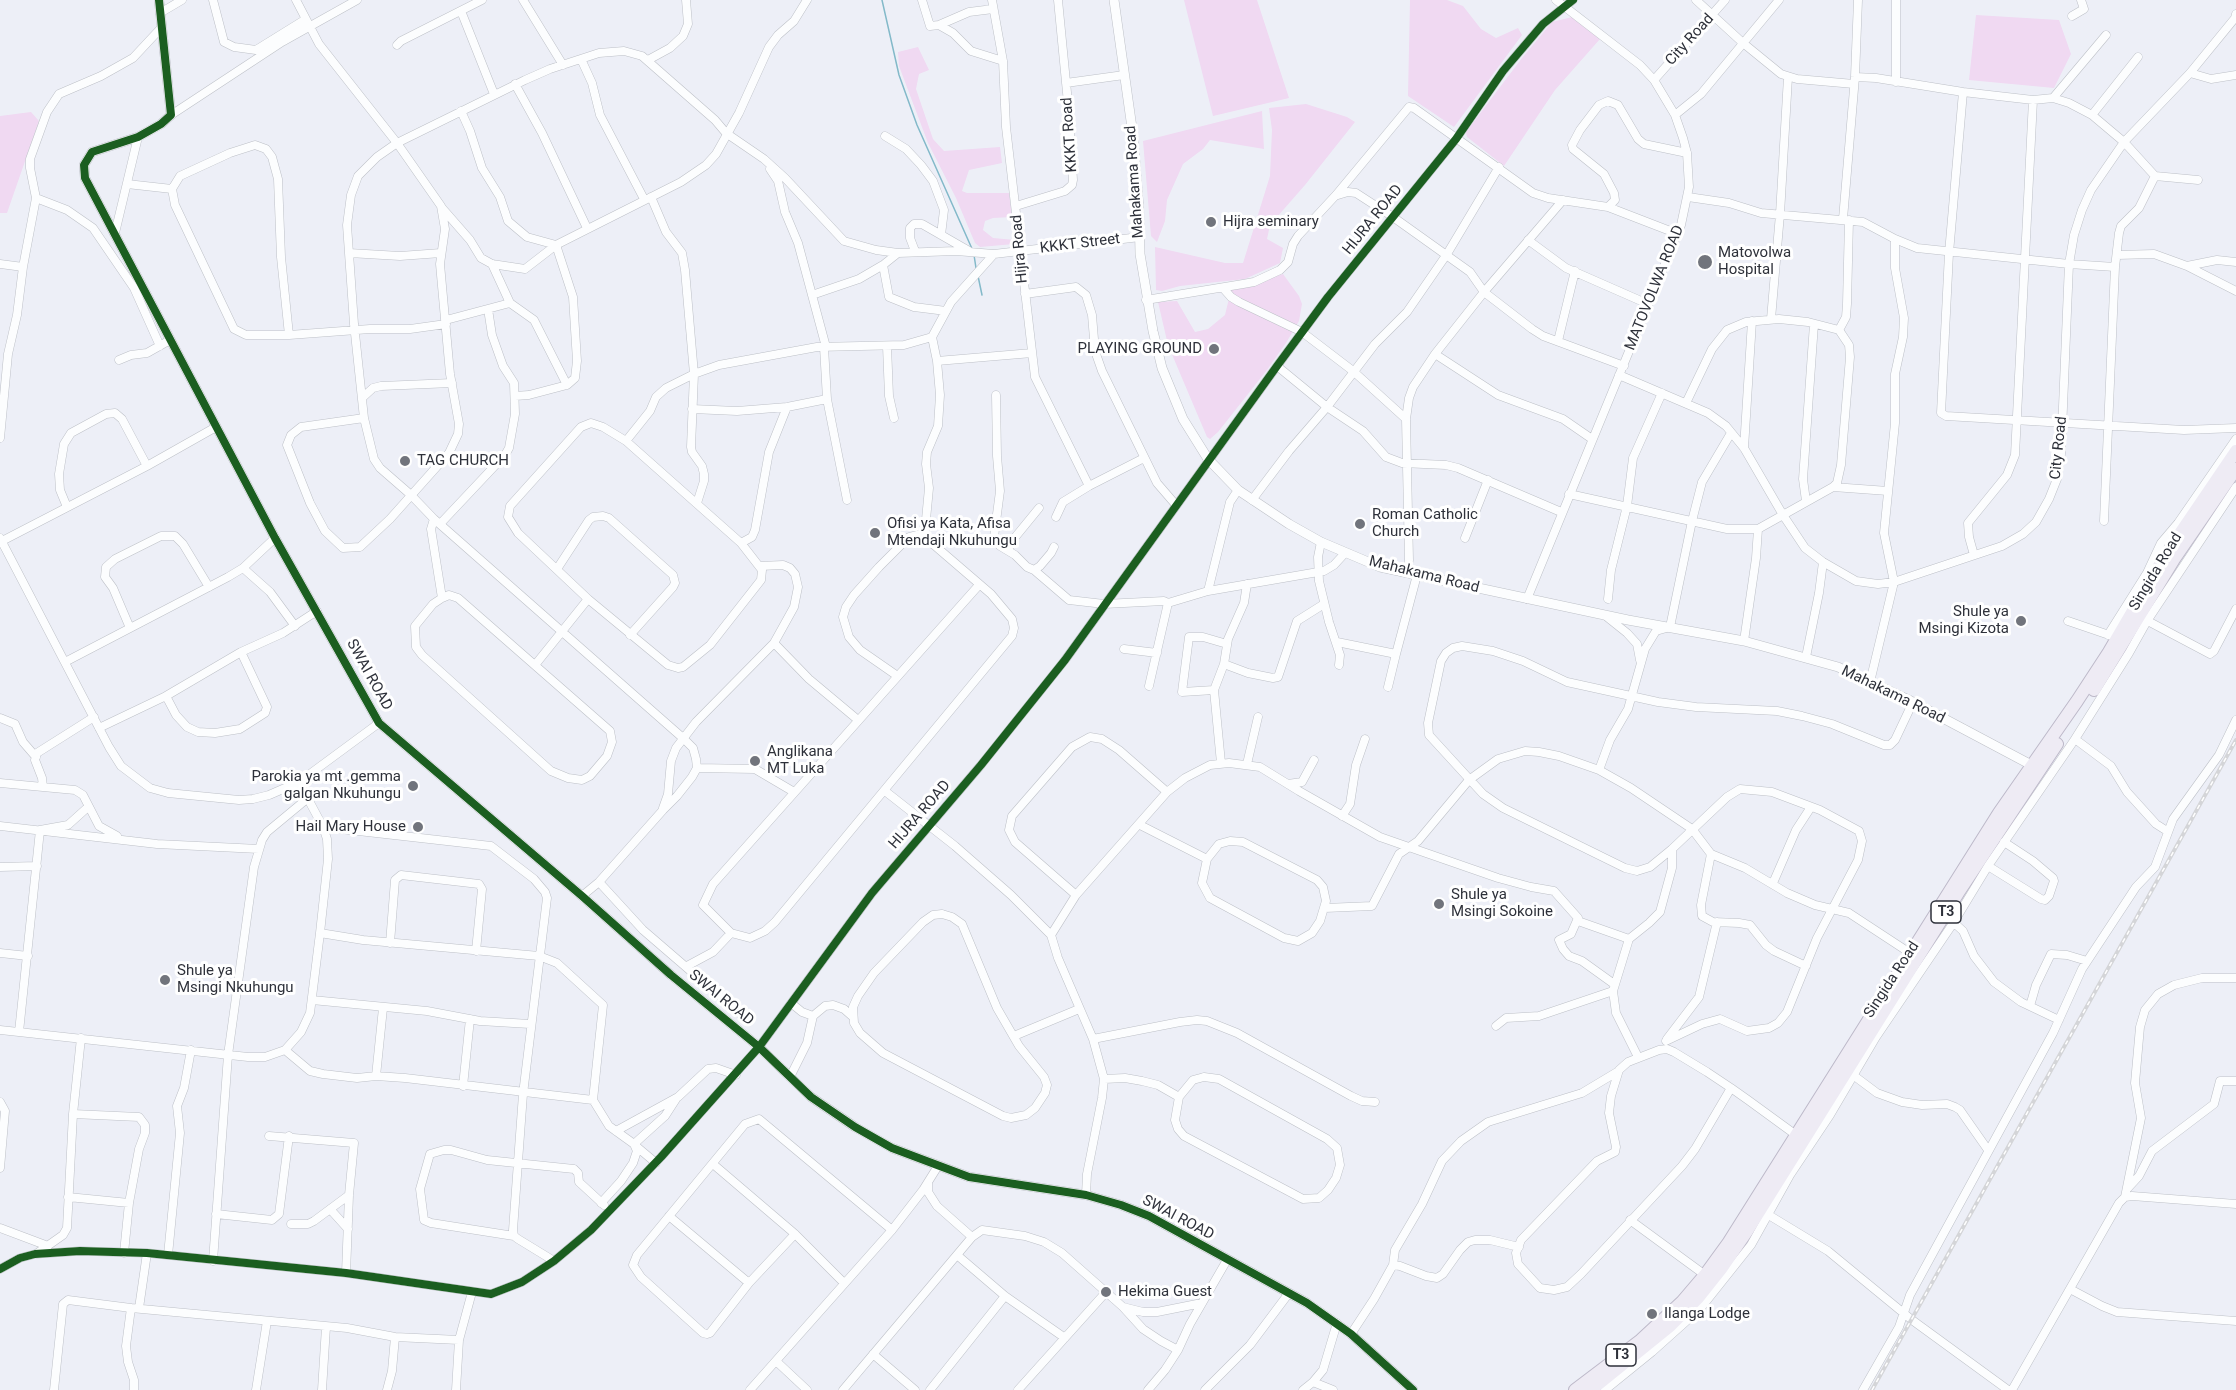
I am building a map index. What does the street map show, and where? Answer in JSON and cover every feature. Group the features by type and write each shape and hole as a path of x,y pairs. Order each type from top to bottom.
{"highway":[{"name":"Singida Road","path":"2068,731 2113,636 2236,451"},
{"name":"Singida Road","path":"1575,1390 1641,1340 1682,1302 1705,1275 1752,1206 1910,953 2036,768 2068,731 2143,619 2174,559 2236,469"},
{"name":"Singida Road","path":"1591,1390 1670,1326 1698,1298 1721,1269 1748,1231 1949,919 2036,768"}],"street":[{"path":"159,0 171,115"},
{"path":"160,13 182,0"},
{"path":"213,0 224,42 234,47 256,50 308,22 357,0"},
{"path":"296,0 319,44 398,143 441,206 470,240 478,255 492,264 525,269 556,245 688,178 706,165 716,154 739,113 770,47 778,35 794,21 807,0"},
{"path":"397,45 482,0"},
{"path":"523,0 563,65"},
{"path":"648,60 677,43 687,30 689,15 686,0"},
{"path":"922,0 930,26 939,25 969,12 993,9"},
{"name":"Hijra Road","path":"992,0 1003,61 1006,126 1017,206 1032,353 1039,387 1089,486"},
{"path":"1058,0 1066,84"},
{"name":"Mahakama Road","path":"1114,0 1133,135 1146,300 1162,368 1203,466 1252,500 1321,542 1380,567 1527,599 1744,641 1806,657 1838,667 1913,702 2036,768"},
{"name":"MATOVOLWA ROAD","path":"1527,599 1561,512 1678,234 1688,197 1687,153 1675,115 1654,80 1570,3 1556,0"},
{"path":"1696,0 1774,69 1788,77 1854,80 1876,78 2033,100 2053,98 2069,103 2092,115 2124,142 2155,176 2198,180"},
{"name":"City Road","path":"1654,80 1725,0"},
{"path":"1675,115 1701,94 1779,0"},
{"path":"1839,330 1847,310 1846,220 1858,0"},
{"path":"1896,0 1896,82"},
{"path":"2072,16 2084,9 2081,0"},
{"name":"HIJRA ROAD","path":"35,1254 80,1251 147,1253 346,1273 491,1294 511,1287 554,1261 591,1230 656,1163 759,1047 872,893 981,765 1065,660 1302,332 1456,139 1503,71 1543,24 1570,3"},
{"path":"461,11 494,94"},
{"name":"City Road","path":"1619,375 1708,413 1744,448 1805,548 1823,562 1856,581 1878,584 1894,582 2002,546 2023,534 2036,522 2057,480 2062,424 2069,264 2074,235 2082,210 2091,190 2124,142 2190,74 2236,17"},
{"path":"115,233 138,137 308,22"},
{"path":"939,25 953,33 971,51 1003,61"},
{"path":"0,438 4,354 17,315 36,198 30,159 47,112 59,94 133,58 161,28"},
{"path":"2053,98 2106,35"},
{"path":"582,896 599,882 692,777 697,768 693,748 437,521 380,468 374,459 364,418 347,225 351,195 358,176 377,157 398,143 444,122 515,84 581,59 612,51 634,52 648,60 715,120 726,133 764,159 785,178 844,242 898,253"},
{"path":"2092,115 2138,57"},
{"path":"581,59 592,83 600,115 684,260 694,374 691,447 704,474 697,503"},
{"path":"2190,74 2211,79 2236,75"},
{"name":"KKKT Road","path":"1017,206 1065,191 1072,185 1074,170 1066,84 1124,75"},
{"path":"1771,319 1788,77"},
{"path":"515,84 542,133 587,228"},
{"path":"1963,92 1949,253 1941,413 1946,416 2062,424 2107,424 2184,430 2236,428"},
{"path":"1974,555 1968,523 2011,469 2015,455 2033,100"},
{"path":"1608,207 1615,200 1614,193 1604,174 1573,149 1572,145 1599,105 1608,101 1618,105 1638,139 1644,144 1687,153"},
{"path":"1146,300 1254,282 1285,267 1295,241 1409,107 1414,108 1533,193 1548,198 1608,207 1678,234"},
{"path":"461,111 482,168 500,197 508,221 527,237 556,245"},
{"path":"885,136 906,149 933,181 944,210 941,235"},
{"name":"SWAI ROAD","path":"138,137 92,152 84,165 85,178 275,538 379,723 671,975 759,1047 811,1097 855,1127 892,1148 969,1177 1086,1195 1121,1204 1149,1216 1289,1293 1337,1323 1413,1390"},
{"path":"289,334 281,257 278,179 272,158 266,149 255,145 230,153 180,176 172,189 175,205 234,329 246,335 289,334 355,331 370,329 410,329 446,322 510,303"},
{"path":"764,159 778,181 784,212 798,243 825,347 827,399 847,500"},
{"path":"1252,500 1375,344 1407,312 1447,254 1499,167"},
{"path":"2104,520 2115,267 2121,226 2139,208 2155,176"},
{"path":"127,184 172,189"},
{"path":"1336,195 1356,193 1393,217 1470,272 1484,292 1532,329 1624,366"},
{"path":"1688,197 1729,203 1761,213 1863,222 1917,248 1949,253 2115,267"},
{"path":"36,198 67,210 93,228 134,288 160,346"},
{"path":"1407,572 1409,560 1406,419 1413,387 1435,354 1484,292 1563,200"},
{"path":"364,418 301,427 291,435 287,446 293,464 325,531 343,548 360,547 375,535 449,453 458,434 459,413 452,383 446,322 441,253 445,229 441,206"},
{"path":"915,250 910,237 910,228 914,224 922,224 971,252"},
{"name":"KKKT Street","path":"898,253 915,250 994,254 1140,237"},
{"path":"1870,682 1894,582 1884,539 1895,423 1895,374 1903,338 1904,318 1895,268 1895,239"},
{"path":"1528,240 1566,268 1648,304"},
{"path":"515,396 529,395 567,385 575,378 577,369 573,297 556,245"},
{"path":"349,253 400,256 441,253"},
{"path":"812,295 859,279 898,253"},
{"path":"896,675 860,650 849,637 843,617 854,595 909,537 926,530 929,488 927,452 938,426 940,395 932,338 946,311 994,254"},
{"path":"2117,255 2154,254 2187,266 2236,291"},
{"path":"2187,266 2217,260 2236,262"},
{"path":"0,264 23,267"},
{"path":"492,264 510,303 534,320 567,385"},
{"path":"883,265 889,297 914,307 946,311"},
{"path":"1558,341 1575,271"},
{"path":"1025,294 1076,287 1086,295 1092,315 1095,351 1099,361 1157,483 1176,505"},
{"path":"1223,288 1239,302 1302,332 1353,371 1406,419"},
{"path":"442,598 431,529 505,456 510,448 515,396 512,378 503,366 492,335 488,309"},
{"path":"1569,494 1727,529 1758,529 1833,487 1840,476 1850,357 1848,345 1839,330 1814,324 1771,319 1752,321 1727,330 1712,349 1686,403"},
{"path":"1744,448 1752,321"},
{"path":"1806,501 1803,479 1814,324"},
{"path":"626,441 650,411 656,396 674,383 719,365 752,357 825,347 887,346 921,342 932,338"},
{"path":"119,360 131,355 147,353 170,340"},
{"path":"887,346 889,396 894,418"},
{"path":"937,361 1032,353"},
{"path":"1435,354 1498,395 1563,419 1592,439"},
{"path":"1277,366 1327,407 1363,431 1386,457 1407,464 1446,465 1488,480 1561,512"},
{"path":"362,398 373,388 381,386 452,383"},
{"path":"1608,599 1611,570 1627,506 1634,458 1662,393"},
{"path":"996,395 1000,491 994,537 996,543 1034,570 1069,600 1104,604 1164,601 1168,603 1208,591 1329,569 1345,553"},
{"path":"692,409 737,411 787,407 827,399"},
{"path":"741,543 752,537 755,530 769,452 787,407"},
{"path":"67,507 60,490 59,474 64,444 71,433 106,414 115,413 122,419 147,466"},
{"path":"591,423 603,426 626,441 741,543 760,566 761,580 710,645 683,667 668,665 630,635 518,533 508,517 510,506 581,427 591,423"},
{"path":"216,427 147,466 1,540 99,728 121,766 150,788 168,793 253,800 299,782 379,723"},
{"path":"1599,770 1610,740 1628,709 1640,665 1653,635 1656,631 1670,627 1702,482 1731,433"},
{"path":"2068,621 2113,636 2161,543 2178,523 2236,439"},
{"path":"1056,517 1063,502 1144,458"},
{"path":"1465,538 1488,480"},
{"path":"1833,487 1888,491"},
{"path":"2236,487 2143,619 2210,654 2214,651 2236,609"},
{"path":"1208,591 1230,502 1238,490"},
{"path":"1008,550 1012,541 1039,508"},
{"path":"557,569 589,520 593,517 609,518 673,576 675,583 630,635"},
{"path":"1744,641 1758,529"},
{"path":"130,628 113,588 105,577 105,567 115,558 161,536 167,534 175,536 183,544 209,587"},
{"path":"915,536 934,545 991,594 1012,620 1014,628 1012,636 775,922 765,931 750,938 731,933 703,905 716,880 896,675 979,585"},
{"path":"65,662 243,568 275,538"},
{"path":"1321,542 1318,572 1324,604 1340,655 1339,665"},
{"path":"1034,570 1051,554 1054,547"},
{"path":"1806,657 1823,562"},
{"path":"663,810 668,794 673,754 696,722 774,643 794,607 798,587 795,574 783,565 760,566"},
{"path":"243,568 270,592 295,626"},
{"path":"1388,687 1417,575"},
{"path":"1221,763 1214,690 1224,664 1227,644 1244,603 1247,584"},
{"path":"449,596 458,598 610,731 612,742 607,756 590,776 582,780 568,778 551,771 422,655 416,647 415,626 433,604 442,598 449,596"},
{"path":"535,665 588,599"},
{"path":"1149,686 1168,603"},
{"path":"1224,664 1248,673 1278,677 1297,621 1324,604"},
{"path":"99,728 166,696 241,652 295,626 317,611"},
{"path":"1606,615 1637,644 1640,665"},
{"path":"1214,690 1182,692 1189,637 1203,637 1227,644"},
{"path":"1337,642 1396,654"},
{"path":"774,643 809,679 858,720"},
{"path":"1666,1041 1702,1024 1720,1019 1747,1031 1769,1028 1778,1023 1787,1012 1833,908 1858,860 1861,835 1855,827 1772,792 1740,789 1726,797 1650,867 1637,871 1625,868 1503,808 1469,780 1431,740 1428,730 1441,661 1446,653 1462,646 1493,651 1523,661 1567,682 1632,697 1696,707 1777,711 1832,724 1884,745 1895,740 1913,702"},
{"path":"1124,649 1157,653"},
{"path":"166,696 181,721 192,729 215,733 240,729 265,713 267,707 241,652"},
{"path":"36,757 37,753 44,748 94,717"},
{"path":"1247,764 1251,756 1258,717"},
{"path":"0,718 15,724 23,742 36,757 44,787"},
{"path":"1863,1390 1899,1327 1910,1295 2058,1020 2087,961 2136,886 2155,867 2173,819 2219,755 2236,720"},
{"path":"1605,1390 1700,1309 1751,1245 1767,1214 1949,919 2004,842 2068,731 2111,766 2127,792 2159,827 2167,831"},
{"path":"1076,895 1015,842 1009,830 1012,816 1065,755 1085,738 1102,739 1119,750 1167,792"},
{"path":"1342,816 1350,804 1356,765 1365,739"},
{"path":"1325,908 1372,906 1397,857 1418,841 1469,780 1498,759 1525,752 1559,756 1599,770 1631,788 1692,829 1711,854 1815,905 1849,913 1910,953"},
{"path":"1288,784 1302,782 1314,760"},
{"path":"1051,935 1076,895 1167,792 1185,778 1210,765 1247,764 1270,771 1288,784 1380,837 1515,883 1554,891 1576,914 1578,921 1571,934 1559,940 1563,949 1569,956 1582,961 1613,987"},
{"path":"697,768 755,769 794,792"},
{"path":"0,1030 265,1057 285,1050 301,1032 312,1000 328,849 323,827 299,782"},
{"path":"0,783 75,790 83,795 99,826 129,840"},
{"path":"885,791 1003,888 1051,935 1058,958 1093,1039 1104,1079 1087,1174 1086,1195"},
{"path":"213,1261 228,1054 254,867 262,840 275,824 308,798"},
{"path":"40,830 68,825 88,807"},
{"path":"1773,883 1796,830 1811,807"},
{"path":"1140,825 1207,859"},
{"path":"0,826 157,844 259,849"},
{"path":"323,827 492,846 534,879 545,892 547,898 524,1094 514,1236"},
{"path":"19,1032 40,830"},
{"path":"1230,841 1243,842 1317,880 1325,894 1325,908 1316,927 1307,937 1298,941 1284,938 1210,898 1202,883 1207,859 1219,844 1230,841"},
{"path":"1988,866 2041,899 2045,900 2049,896 2054,882 2053,878 2033,861 2004,842"},
{"path":"1638,1058 1616,1013 1613,987 1629,939 1649,924 1660,912 1672,868 1672,849"},
{"path":"1711,854 1702,916 1707,920 1717,922 1750,925 1766,945 1774,951 1806,966"},
{"path":"0,867 37,866"},
{"path":"390,943 395,880 401,875 479,884 482,889 476,951"},
{"path":"599,882 643,930 744,1017"},
{"path":"790,1077 807,1043 813,1016 825,1006 833,1005 844,1009 852,1016 860,1033 883,1053 1011,1118 1026,1115 1035,1108 1045,1093 1047,1085 1040,1069 1019,1046 997,1008 962,924 952,917 942,914 933,915 923,922 889,957 858,996 852,1016"},
{"path":"1949,919 1963,931 1974,956 1988,976 2006,993 2058,1020"},
{"path":"1578,921 1629,939"},
{"path":"1659,1050 1699,997 1717,922"},
{"path":"320,933 346,939 539,956 557,963 603,1005 593,1100 609,1126 656,1163"},
{"path":"687,966 713,952 731,933"},
{"path":"0,952 28,956"},
{"path":"2030,1006 2036,985 2051,954 2067,955 2087,961"},
{"path":"700,978 701,959"},
{"path":"2126,1193 2140,1118 2135,1083 2140,1027 2145,1010 2158,994 2174,985 2202,978 2236,978"},
{"path":"1496,1026 1506,1018 1539,1016 1613,987"},
{"path":"312,1000 531,1024"},
{"path":"791,1003 802,1012 813,1016"},
{"path":"376,1076 383,1008"},
{"path":"1014,1036 1079,1009"},
{"path":"464,1086 470,1019"},
{"path":"1093,1039 1180,1022 1207,1021 1238,1033 1351,1096 1362,1101 1375,1102"},
{"path":"0,1269 20,1258 35,1254 63,1235 67,1228 73,1114 81,1038"},
{"path":"1351,1334 1393,1265 1395,1250 1422,1204 1442,1161 1461,1141 1488,1122 1582,1093 1628,1062 1667,1049 1731,1088 1796,1135"},
{"path":"168,1255 180,1133 177,1106 184,1088 191,1050"},
{"path":"285,1050 314,1073 357,1078 376,1076 593,1100"},
{"path":"616,1131 676,1098 708,1070 716,1068 735,1075"},
{"path":"1619,1070 1611,1096 1609,1113 1615,1152 1597,1161 1521,1240 1516,1253 1518,1264 1540,1287 1554,1290 1567,1287 1682,1166 1695,1149 1731,1088"},
{"path":"1853,1075 1877,1093 1902,1102 1922,1105 1947,1104 1955,1107 1960,1110 1988,1150"},
{"path":"1204,1077 1219,1079 1327,1139 1337,1148 1339,1155 1340,1165 1336,1178 1319,1198 1303,1199 1286,1191 1184,1136 1178,1130 1175,1120 1179,1097 1193,1080 1204,1077"},
{"path":"1104,1079 1125,1078 1142,1081 1158,1085 1179,1097"},
{"path":"1767,1214 1828,1251 1904,1313 2010,1390 2152,1151 2214,1104 2220,1081 2236,1082"},
{"path":"602,1203 633,1163 636,1145 668,1113 676,1098"},
{"path":"0,1102 4,1111 0,1168"},
{"path":"73,1114 132,1116 144,1121 145,1133 139,1149 129,1203 124,1253"},
{"path":"795,1234 749,1283 710,1333 703,1333 641,1277 633,1265 637,1255 745,1124 759,1119 892,1230"},
{"path":"269,1136 354,1143 346,1273"},
{"path":"216,1214 272,1220 279,1214 289,1136"},
{"path":"554,1261 514,1236 424,1220 420,1189 428,1157 434,1152 451,1150 487,1160 577,1170 579,1182 610,1211"},
{"path":"713,1164 795,1234 844,1283"},
{"path":"750,1390 892,1230 938,1166"},
{"path":"928,1181 928,1191 938,1206 972,1237"},
{"path":"2126,1193 2132,1196 2236,1204"},
{"path":"291,1224 308,1224 349,1196"},
{"path":"68,1197 129,1203"},
{"path":"330,1209 348,1230"},
{"path":"669,1216 749,1283"},
{"path":"1630,1220 1705,1275"},
{"path":"0,1228 48,1246"},
{"path":"843,1390 972,1237 982,1230 1025,1236 1044,1242 1062,1253 1107,1291 1143,1329 1178,1350"},
{"path":"1393,1265 1437,1278 1443,1274 1468,1242 1490,1240 1519,1247"},
{"path":"134,1390 126,1346 147,1253"},
{"path":"957,1255 1005,1296 1065,1338"},
{"path":"1148,1390 1178,1350 1227,1260"},
{"path":"2070,1289 2117,1312 2236,1321"},
{"path":"1018,1390 1107,1291"},
{"path":"456,1390 459,1340 472,1292"},
{"path":"1205,1390 1250,1345 1289,1293"},
{"path":"930,1390 1005,1296"},
{"path":"54,1390 58,1335 65,1301 347,1328 395,1337 459,1340"},
{"path":"1124,1307 1143,1312 1157,1312 1202,1303"},
{"path":"256,1390 267,1321"},
{"path":"1303,1390 1323,1370 1337,1323"},
{"path":"322,1390 326,1327"},
{"path":"387,1390 392,1371 395,1337"},
{"path":"873,1354 915,1390"},
{"path":"776,1361 807,1390"},
{"path":"134,1380 143,1390"},
{"path":"1313,1382 1333,1390"}],"shaded area":[{"path":"1184,0 1257,0 1289,98 1213,116"},
{"path":"1410,0 1447,0 1463,6 1481,29 1496,38 1518,28 1522,35 1454,127 1408,96"},
{"path":"1976,15 2059,20 2071,54 2054,88 1969,80"},
{"path":"1572,17 1600,39 1555,90 1504,166 1467,137 1466,132 1552,22"},
{"path":"918,47 929,70 919,74 916,89 933,139 944,151 1000,147 1002,163 969,170 962,191 1009,193 1012,217 985,221 983,230 993,238 1015,240 1014,244 980,247 975,243 956,198 928,143 899,66 898,52"},
{"path":"1306,104 1347,117 1355,122 1270,225 1267,239 1283,248 1280,263 1245,279 1156,290 1155,247 1225,263 1243,263 1270,176 1272,130 1269,108"},
{"path":"1262,111 1264,149 1210,140 1203,149 1183,164 1167,200 1165,221 1157,242 1151,236 1143,141"},
{"path":"31,112 39,121 7,213 0,213 0,116"},
{"path":"1283,274 1302,304 1299,321 1267,370 1210,439 1207,437 1168,345 1158,302 1177,301 1195,332 1208,329 1225,315 1231,290"}],"waterway":[{"path":"882,0 899,75 917,125 973,251"},
{"path":"974,255 976,268"},
{"path":"978,276 982,295"}],"railway":[{"path":"1872,1390 2236,740"}],"cycle path":[{"path":"159,0 171,115 161,124 138,137 92,152 84,165 85,178 275,538 379,723 671,975 759,1047 811,1097 855,1127 892,1148 969,1177 1086,1195 1149,1216 1307,1303 1351,1334 1413,1390"},
{"path":"0,1269 20,1258 35,1254 80,1251 147,1253 346,1273 491,1294 522,1282 554,1261 591,1230 661,1157 759,1047 872,893 981,765 1065,660 1328,297 1456,139 1503,71 1543,24 1573,0"}],"place":[{"name":"Hijra seminary","path":"1211,222"},
{"name":"Matovolwa Hospital","path":"1705,262"},
{"name":"PLAYING GROUND","path":"1214,349"},
{"name":"TAG CHURCH","path":"405,461"},
{"name":"Roman Catholic Church","path":"1360,524"},
{"name":"Ofisi ya Kata, Afisa Mtendaji Nkuhungu","path":"875,533"},
{"name":"Shule ya Msingi Kizota","path":"2021,621"},
{"name":"Anglikana MT Luka","path":"755,761"},
{"name":"Parokia ya mt .gemma galgan Nkuhungu","path":"413,786"},
{"name":"Hail Mary House","path":"418,827"},
{"name":"Shule ya Msingi Sokoine","path":"1439,904"},
{"name":"Shule ya Msingi Nkuhungu","path":"165,980"},
{"name":"Hekima Guest","path":"1106,1292"},
{"name":"Ilanga Lodge","path":"1652,1314"}]}
